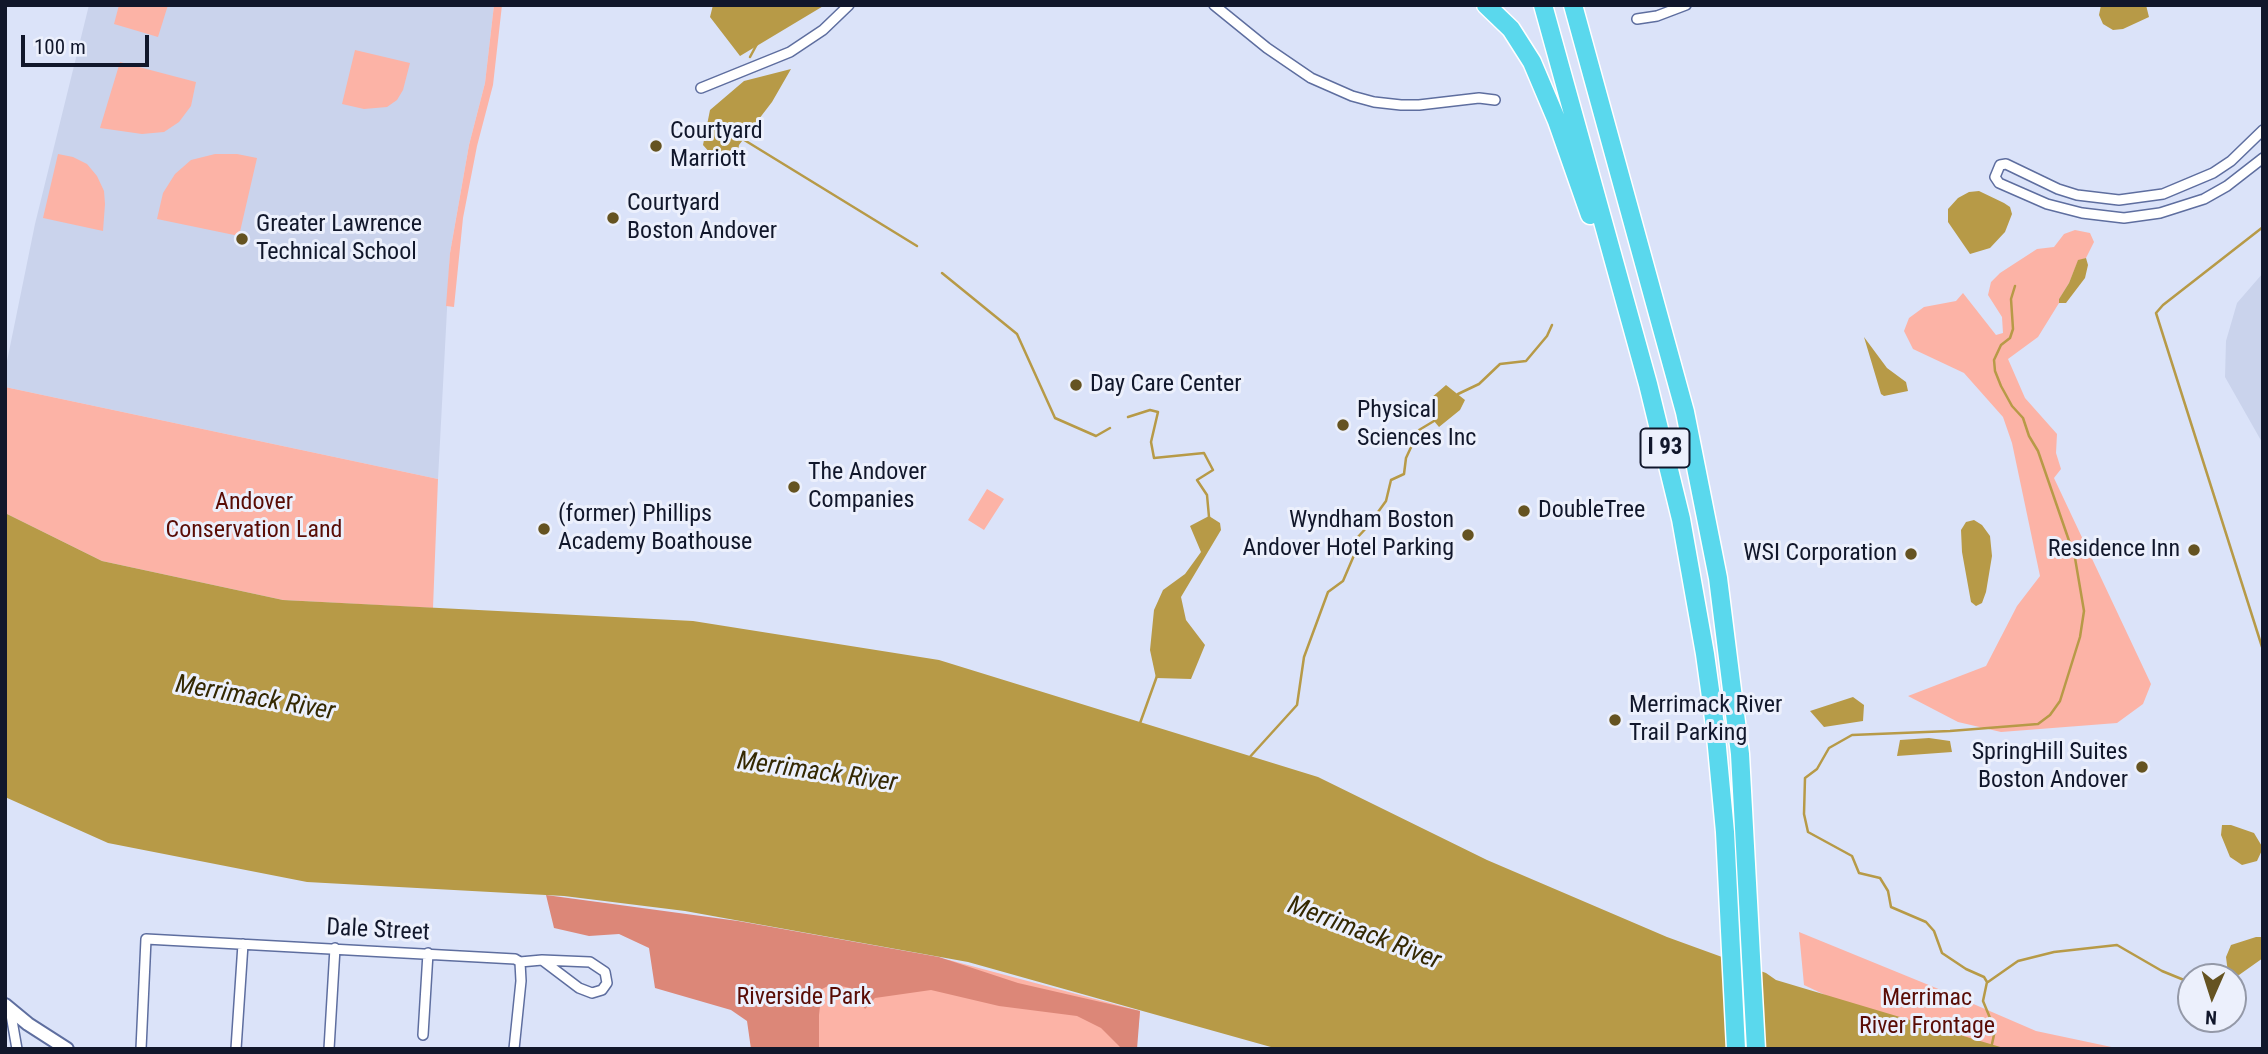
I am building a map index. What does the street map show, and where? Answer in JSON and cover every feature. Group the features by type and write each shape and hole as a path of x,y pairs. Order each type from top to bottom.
{"highway":[{"path":"1486,5 1511,29 1532,62 1625,299"},
{"name":"I 93","path":"1543,5 1674,485 1696,598 1715,726 1725,832 1736,1049"},
{"name":"I 93","path":"1573,5 1666,336 1699,475 1720,592 1736,707 1756,1049"}],"main road":[{"path":"8,1007 28,1024 67,1049"}],"street":[{"path":"701,88 790,52 823,30 849,5"},
{"path":"1214,5 1267,48 1311,78 1352,96 1401,105 1479,98 1495,100"},
{"path":"1637,19 1657,16 1686,5"},
{"path":"2263,130 2231,161 2213,173 2163,194 2119,200 2077,195 2058,189 2006,164 2000,165 1995,177 2000,183 2047,204 2082,213 2124,218 2160,213 2204,199 2227,186 2263,158"},
{"name":"Dale Street","path":"141,1049 146,939 509,957 520,962 542,960 579,960 590,962 606,972 607,983 600,992 589,992 542,960"},
{"path":"236,1049 243,944"},
{"path":"329,1049 335,948"},
{"path":"423,1035 428,953"},
{"path":"514,1049 521,981 520,962"},
{"path":"8,1007 17,1049"}],"shaded area":[{"name":"Greater Lawrence Technical School","path":"89,5 494,5 485,83 469,145 450,253 438,479 5,387 5,371 35,224"},
{"path":"2263,273 2263,444 2225,377 2226,341 2237,303"}],"green space":[{"path":"119,5 168,5 158,37 114,24"},
{"path":"494,5 502,5 493,85 477,146 463,218 454,307 446,306 450,253 469,145 485,83"},
{"path":"355,50 410,63 403,90 397,100 387,107 364,109 342,104"},
{"path":"120,62 196,82 191,106 179,122 164,132 142,134 100,128"},
{"path":"58,154 87,164 97,176 104,191 103,231 43,218"},
{"path":"215,154 257,158 239,236 157,219 163,193 175,174 191,160"},
{"path":"2075,230 2090,233 2094,242 2086,258 2078,261 2059,303 2038,337 2008,359 2025,398 2057,434 2056,453 2061,469 2054,478 2151,684 2143,704 2117,723 2001,732 1958,722 1908,696 1986,666 2017,606 2040,576 2012,443 2003,417 1964,373 1913,349 1904,331 1909,318 1924,307 1956,301 1963,293 1996,335 2003,333 2002,317 1988,295 1991,282 2037,249 2054,247 2064,234"},
{"name":"Andover Conservation Land","path":"5,387 438,479 433,608 283,600 102,561 5,513"},
{"path":"987,489 1004,499 984,530 968,520"},
{"path":"546,895 738,921 939,957 1018,983 1140,1011 1137,1049 1122,1049 1101,1028 1077,1016 999,1006 931,990 875,998 865,1009 854,989 832,984 822,989 819,1049 751,1049 747,1021 731,1010 655,988 649,948 619,934 589,936 554,928"},
{"name":"Merrimac River Frontage","path":"1799,932 2036,1031 2121,1049 1970,1049 1920,1040 1804,985"},
{"name":"Riverside Park","path":"752,942 949,960 1140,1011 1136,1049 754,1049"}],"water":[{"path":"713,5 825,5 740,56 710,17"},
{"path":"2101,5 2146,5 2149,17 2123,29 2113,30 2103,24 2099,15"},
{"path":"791,69 772,102 739,145 736,164 720,164 703,145 710,110 744,81"},
{"path":"1979,191 2010,207 2012,214 2005,232 1990,248 1970,254 1948,222 1948,209 1958,198 1969,192"},
{"path":"2086,258 2088,265 2085,278 2066,303 2059,303 2078,260"},
{"path":"1864,337 1887,368 1906,382 1908,391 1884,396 1881,394"},
{"path":"1446,385 1465,400 1460,410 1439,427 1434,421 1431,398"},
{"name":"Merrimack River","path":"5,513 102,561 283,600 693,621 939,660 1318,777 1487,860 1667,937 1766,973 1776,980 2007,1049 1278,1049 968,962 685,911 564,896 307,882 108,843 5,797"},
{"path":"1209,516 1220,523 1221,530 1181,597 1186,620 1205,645 1191,679 1156,678 1150,650 1154,610 1163,590 1185,574 1201,552 1190,526"},
{"path":"1974,520 1982,525 1990,536 1992,556 1986,592 1982,603 1976,606 1971,602 1961,530 1966,522"},
{"path":"1853,697 1864,705 1863,721 1824,727 1810,711"},
{"path":"1929,738 1950,741 1952,752 1897,756 1900,740"},
{"path":"2222,825 2231,825 2254,833 2263,848 2257,861 2242,865 2230,857 2221,835"},
{"path":"2263,937 2263,958 2247,969 2247,963 2227,963 2226,957 2231,945"}],"waterway":[{"path":"750,57 757,44"},
{"path":"741,138 917,246"},
{"path":"2263,227 2156,313 2263,650"},
{"path":"942,273 1017,334 1055,418 1096,436 1110,428"},
{"path":"1992,1044 1995,1030 1983,1001 1987,982 1984,977 1942,953 1934,931 1926,922 1891,907 1888,891 1880,878 1859,873 1852,856 1808,832 1804,814 1805,778 1817,769 1829,748 1852,735 2038,724 2050,715 2060,701 2080,637 2084,611 2075,558 2038,451 2023,418 2012,406 1995,371 1994,360 2001,345 2010,338 2013,329 2011,299 2015,286"},
{"path":"1458,394 1479,384 1500,364 1526,361 1547,336 1552,325"},
{"path":"1128,417 1150,410 1158,412 1151,442 1154,458 1204,453 1213,470 1197,480 1207,495 1209,517"},
{"path":"1378,512 1386,501 1391,480 1404,474 1406,458 1419,430 1434,421"},
{"path":"1248,759 1297,705 1304,657 1328,592 1343,581 1355,553 1356,539 1369,525"},
{"path":"1139,726 1157,676"},
{"path":"1988,982 2018,961 2054,952 2117,945 2177,977"}],"place":[{"name":"Courtyard Marriott","path":"656,146"},
{"name":"Courtyard Boston Andover","path":"613,218"},
{"name":"Greater Lawrence Technical School","path":"242,239"},
{"name":"Day Care Center","path":"1076,385"},
{"name":"Physical Sciences Inc","path":"1343,425"},
{"name":"The Andover Companies","path":"794,487"},
{"name":"DoubleTree","path":"1524,511"},
{"name":"(former) Phillips Academy Boathouse","path":"544,529"},
{"name":"Wyndham Boston Andover Hotel Parking","path":"1468,535"},
{"name":"Residence Inn","path":"2194,550"},
{"name":"WSI Corporation","path":"1911,554"},
{"name":"Merrimack River Trail Parking","path":"1615,720"},
{"name":"SpringHill Suites Boston Andover","path":"2142,767"}]}
